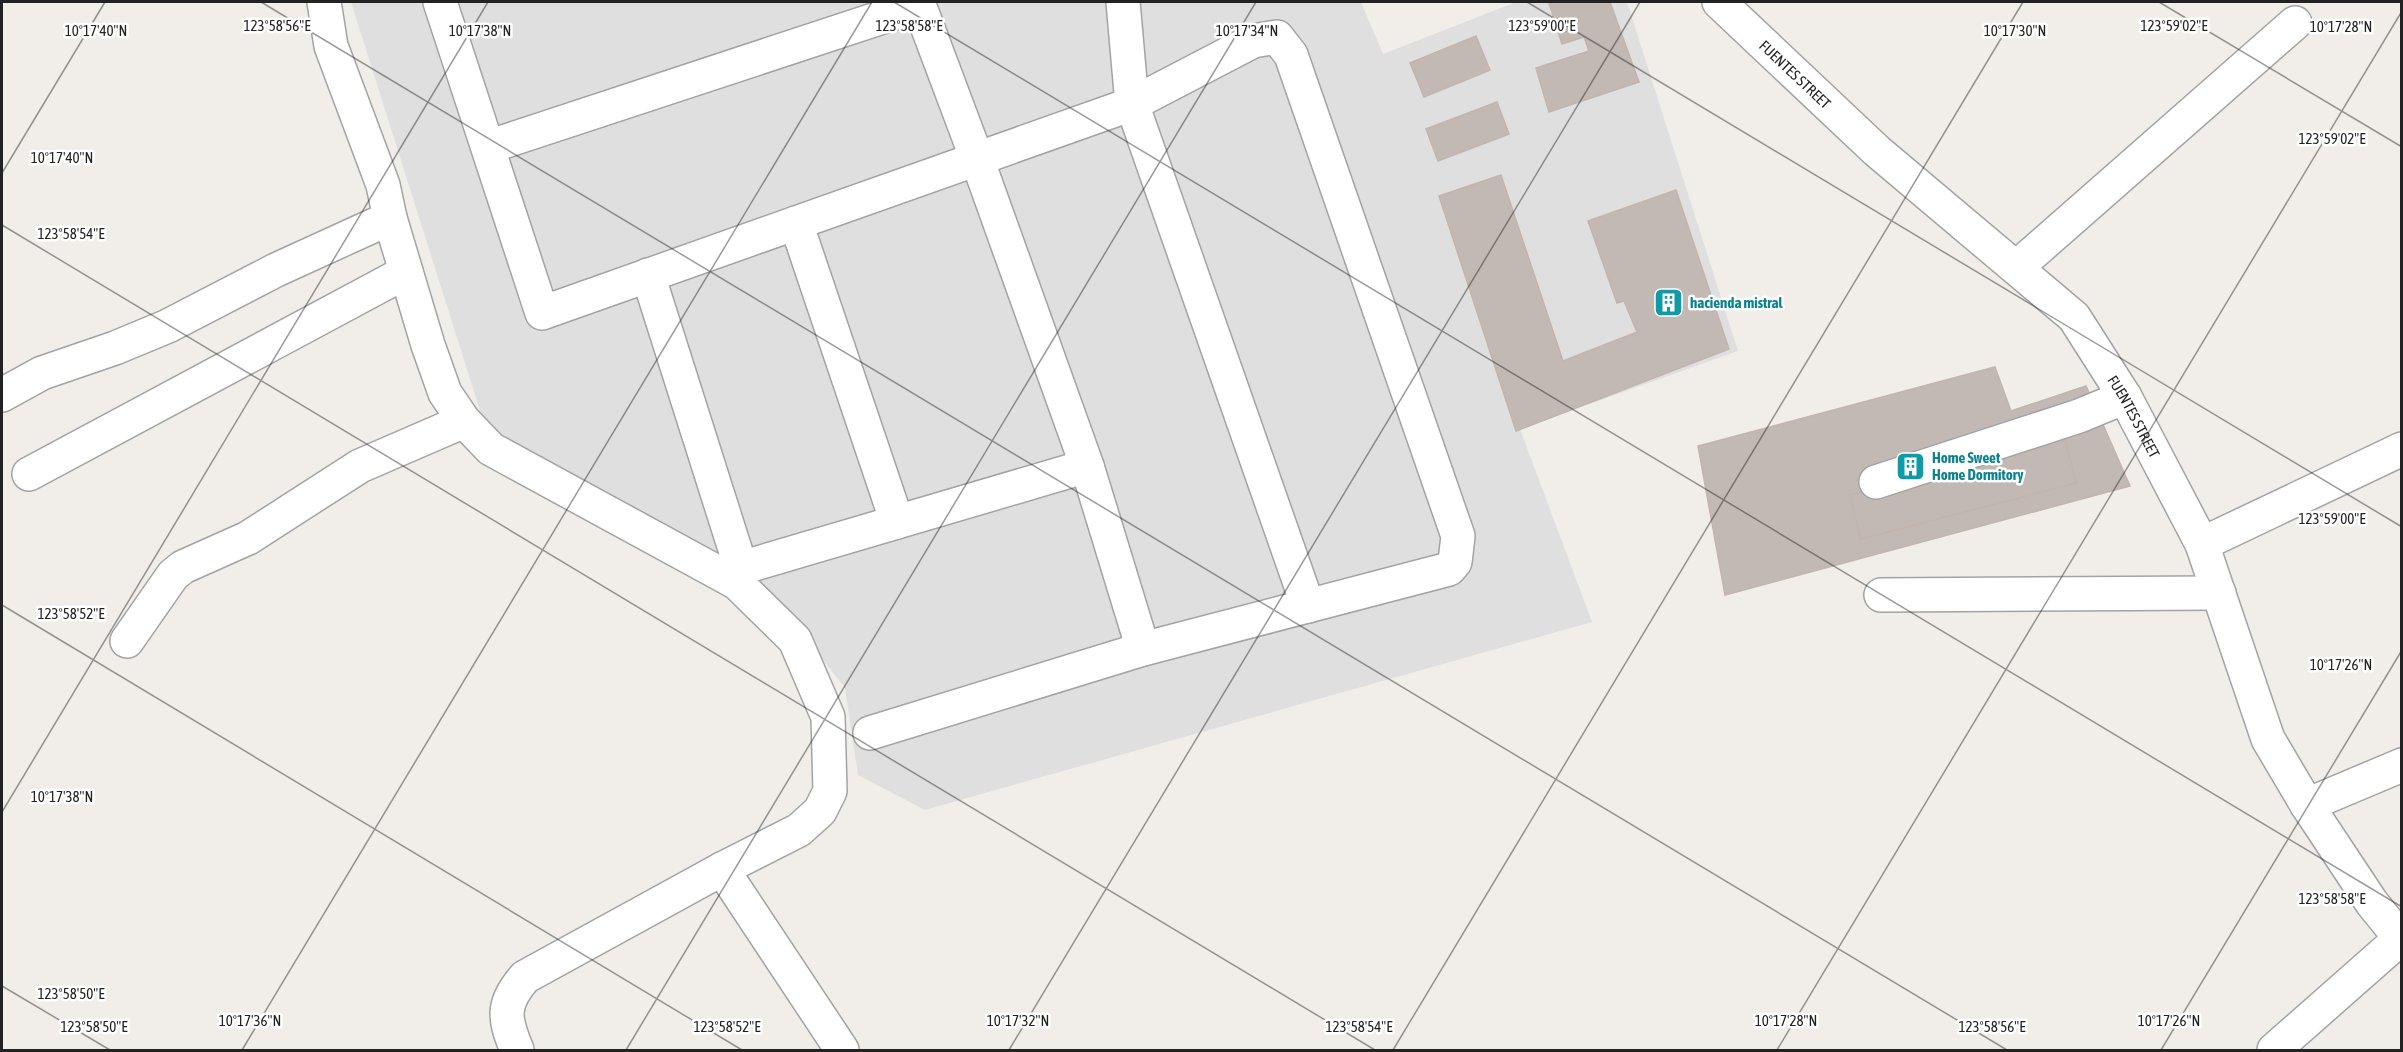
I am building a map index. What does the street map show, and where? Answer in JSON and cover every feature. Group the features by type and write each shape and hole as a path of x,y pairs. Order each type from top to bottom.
{"street":[{"path":"324,2 331,46 383,185 406,272 446,393 464,421 491,449 737,584 795,640 828,717 830,791 820,811 799,830 722,869 525,977 513,990 508,1006 507,1025 517,1050"},
{"path":"440,2 542,313 1132,104 1253,41 1276,37 1291,55 1458,536 1455,562 1449,569 1143,648 870,733"},
{"path":"1123,2 1132,104 1308,606"},
{"name":"FUENTES STREET","path":"1719,2 1877,151 2074,317 2125,397 2202,544 2268,739 2307,805 2372,903 2401,939"},
{"path":"488,147 919,3 1087,466 1143,648"},
{"path":"2016,267 2295,23"},
{"path":"2,395 42,373 115,348 168,326 276,270 390,218"},
{"path":"796,223 897,522"},
{"path":"29,474 406,272"},
{"path":"648,275 741,568 1087,466"},
{"path":"1876,482 2079,416 2125,397"},
{"path":"127,641 173,575 183,567 248,538 360,466 464,421"},
{"path":"2202,544 2402,449"},
{"path":"1881,595 2219,594"},
{"path":"2307,805 2402,765"},
{"path":"722,869 842,1050"},
{"path":"2274,1050 2401,939"}],"shaded area":[{"path":"351,2 1361,2 1383,54 1516,2 1627,2 1738,351 1520,429 1592,622 925,810 858,775 845,688 771,594 488,436"}],"building":[{"path":"1610,2 1639,82 1549,112 1536,68 1589,51 1584,37 1562,44 1549,3"},
{"path":"1476,36 1490,70 1424,97 1410,63"},
{"path":"1497,102 1509,134 1438,161 1426,129"},
{"name":"hacienda mistral","path":"1501,175 1563,361 1637,332 1624,301 1617,303 1588,221 1676,190 1729,349 1516,431 1439,196"},
{"name":"Home Sweet Home Dormitory","path":"1995,367 2011,411 2086,386 2130,486 1725,595 1698,446"},
{"path":"2065,439 2076,483 1861,539 1850,495"}],"place":[{"name":"hacienda mistral","path":"1669,302"},
{"name":"Home Sweet Home Dormitory","path":"1911,466"}]}
